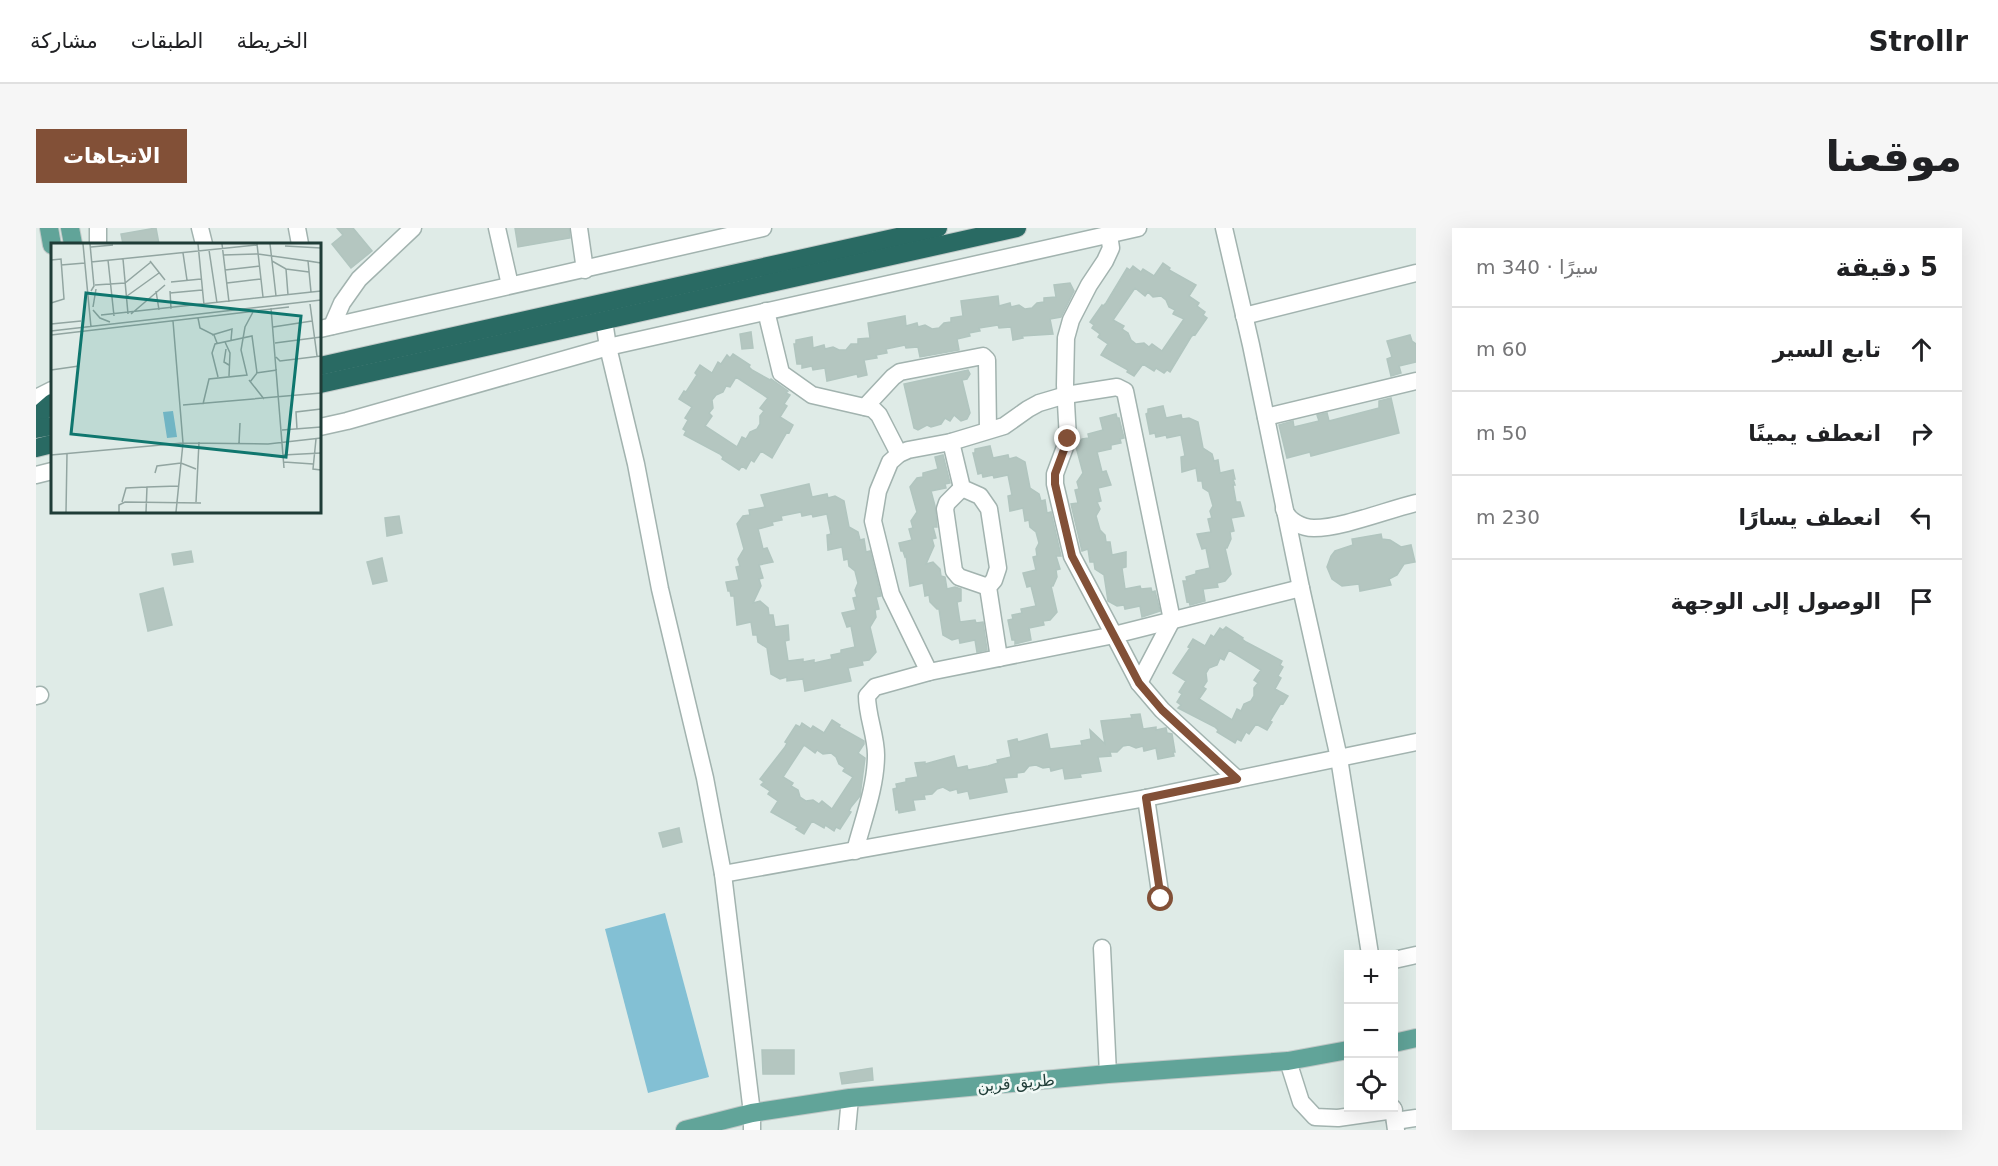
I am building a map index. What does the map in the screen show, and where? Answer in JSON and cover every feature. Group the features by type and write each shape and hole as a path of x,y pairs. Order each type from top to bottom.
{"highway":[{"path":"321,366 938,228"},
{"path":"321,384 1017,228"},
{"path":"36,417 51,404"},
{"path":"36,429 51,426"},
{"path":"36,448 51,444"}],"main road":[{"path":"49,228 52,243"},
{"path":"69,228 73,243"},
{"path":"1398,1042 1416,1038"},
{"name":"طريق قرين","path":"685,1130 752,1121 850,1098 1288,1060 1344,1051"}],"street":[{"path":"200,228 204,243"},
{"path":"297,228 300,243"},
{"path":"326,328 359,279 413,228"},
{"path":"497,228 510,285"},
{"path":"579,228 585,270"},
{"path":"326,328 763,228"},
{"path":"321,427 608,347 1138,228"},
{"path":"1224,228 1339,758 1369,950"},
{"path":"1108,235 1111,248 1106,261 1089,285 1071,320 1065,349 1068,439 1055,474 1072,556 1139,683 1162,710 1237,779"},
{"path":"1244,315 1416,273"},
{"path":"766,311 781,373 812,395 873,409 879,415 899,454"},
{"path":"604,321 636,464 660,589 705,778 723,874 752,1121"},
{"path":"865,407 900,372 983,356 987,360 988,430"},
{"path":"1266,417 1416,381"},
{"path":"929,672 891,594 873,521 878,491 890,462 908,450 951,442 1004,426 1028,408 1066,395 1117,387 1125,391 1172,620 1139,683"},
{"path":"36,398 51,390"},
{"path":"951,442 962,488"},
{"path":"36,475 51,471"},
{"path":"962,488 980,496 989,509 998,568 994,580 988,587 999,658"},
{"path":"962,488 947,503 945,509 954,571 959,577 988,587"},
{"path":"1283,505 1286,514 1294,522 1315,528 1416,503"},
{"path":"855,851 870,794 876,754 867,708 867,696 875,687 929,672 1114,635 1301,588"},
{"path":"723,874 1146,798 1416,742"},
{"path":"1146,798 1161,899"},
{"path":"1102,948 1108,1074"},
{"path":"1398,959 1416,956"},
{"path":"1288,1060 1301,1101 1315,1117 1416,1118"},
{"path":"847,1130 850,1098"}],"water":[{"path":"665,913 709,1077 648,1093 605,929"}],"building":[{"path":"156,228 159,243 123,243 121,234"},
{"path":"337,228 353,228 372,251 351,268 332,244 343,235"},
{"path":"515,228 569,228 570,238 518,247"},
{"path":"1163,263 1170,268 1169,270 1196,285 1189,296 1199,303 1197,306 1205,312 1203,315 1207,318 1191,337 1170,372 1167,370 1164,373 1156,368 1154,371 1143,364 1134,376 1127,372 1128,370 1101,355 1108,344 1098,337 1100,334 1092,328 1094,325 1090,322 1106,303 1127,268 1130,270 1133,266 1141,272 1143,269 1154,276","holes":["1135,288 1145,296 1148,292 1153,297 1161,296 1169,307 1175,310 1173,314 1184,319 1162,351 1152,344 1149,347 1144,343 1136,344 1122,329 1124,326 1113,320"]},
{"path":"1070,283 1074,291 1061,317 1050,319 1053,334 1022,336 1023,338 1013,340 1011,327 999,328 998,325 979,328 980,331 969,333 970,336 957,339 959,350 920,357 918,347 906,348 905,345 886,349 887,353 876,355 877,358 864,360 867,375 858,377 857,374 827,381 825,368 813,370 812,366 802,368 802,364 797,364 794,344 796,340 812,337 813,348 824,345 825,349 833,347 846,350 851,344 858,344 858,339 870,338 868,323 905,316 906,326 917,323 918,327 925,325 932,329 939,328 944,323 951,322 951,318 963,316 961,301 998,296 999,306 1010,303 1011,307 1019,305 1025,309 1032,308 1037,303 1044,302 1044,298 1056,297 1054,285"},
{"path":"751,332 753,348 742,349 740,334"},
{"path":"1410,335 1416,344 1416,362 1399,366 1401,373 1391,376 1387,359 1392,357 1387,341"},
{"path":"733,354 750,365 752,370 788,391 786,393 790,395 784,404 787,406 780,417 793,425 772,458 761,451 754,462 751,460 746,469 742,466 739,470 722,459 720,454 684,435 686,431 683,429 688,420 685,418 692,407 679,399 697,375 695,373 700,365 712,373 718,362 721,364 727,355 730,358","holes":["736,377 768,398 760,408 764,411 760,416 757,429 750,432 746,439 742,437 737,447 705,426 712,416 709,413 713,408 712,400 723,392 726,386 730,387"]},
{"path":"968,370 970,374 967,379 962,380 970,413 967,419 961,421 954,415 950,421 945,418 941,424 931,427 927,425 918,430 914,428 904,384"},
{"path":"1391,398 1399,433 1311,456 1310,452 1287,458 1279,425 1293,421 1294,427 1319,421 1317,415 1327,413 1329,421 1379,408 1379,401"},
{"path":"1163,406 1166,418 1181,415 1182,419 1189,418 1198,422 1203,448 1212,454 1214,461 1218,460 1220,473 1233,470 1236,502 1240,502 1244,516 1231,518 1234,531 1230,532 1231,539 1225,548 1231,574 1225,581 1217,583 1218,587 1203,589 1205,601 1190,605 1189,601 1187,602 1183,581 1187,581 1186,577 1196,574 1196,571 1210,568 1206,548 1202,549 1197,534 1211,532 1208,519 1212,518 1210,511 1213,506 1209,492 1203,488 1202,481 1198,481 1196,468 1182,472 1181,457 1185,456 1181,435 1167,438 1166,435 1156,437 1155,433 1150,434 1146,414 1148,409"},
{"path":"1116,414 1124,438 1120,439 1121,443 1111,445 1111,449 1097,452 1102,472 1106,471 1111,485 1098,488 1101,501 1097,502 1100,509 1096,516 1106,542 1110,542 1112,555 1126,552 1126,567 1122,568 1125,589 1140,586 1141,589 1151,588 1152,592 1155,591 1160,611 1142,617 1140,606 1125,609 1124,605 1117,606 1108,601 1104,575 1095,569 1094,562 1090,562 1088,549 1082,551 1071,504 1078,503 1075,490 1079,489 1077,482 1083,473 1076,447 1082,439 1089,438 1088,434 1103,430 1100,418"},
{"path":"990,446 993,458 1008,455 1009,459 1016,457 1025,462 1030,488 1039,494 1041,501 1045,500 1047,513 1051,512 1061,556 1056,556 1060,569 1056,570 1057,577 1051,586 1057,612 1050,620 1043,621 1044,625 1029,628 1031,640 1015,644 1008,620 1013,619 1012,615 1022,613 1021,609 1036,606 1031,586 1027,587 1023,573 1036,570 1033,557 1037,556 1036,549 1039,543 1036,532 1030,527 1029,520 1025,521 1023,508 1010,511 1008,496 1012,495 1008,475 994,478 993,475 983,477 982,473 978,474 973,453 975,449"},
{"path":"943,455 950,483 945,484 946,488 931,491 937,527 933,527 936,538 932,539 934,546 926,564 933,562 940,569 941,576 945,577 947,589 955,587 961,589 961,601 957,602 960,622 975,620 976,623 983,622 987,650 977,652 975,640 960,643 959,638 952,640 943,635 939,609 930,602 929,595 925,596 923,583 910,586 906,556 901,551 899,543 912,540 909,529 913,528 911,521 917,512 910,487 917,478 923,477 923,473 938,469 935,457"},
{"path":"809,484 812,497 827,494 828,498 835,496 844,501 849,527 858,532 860,540 864,539 866,552 870,551 881,596 876,597 879,609 875,610 876,617 870,627 876,652 869,660 862,661 863,665 848,668 851,681 805,691 803,679 787,681 787,677 780,679 771,674 767,648 758,642 757,635 753,635 751,622 737,625 734,596 731,596 728,591 726,582 739,580 736,567 740,566 738,559 744,549 737,524 743,516 750,515 749,510 765,507 761,495","holes":["801,512 802,516 812,514 813,517 827,514 831,534 827,535 828,550 842,547 844,560 848,559 849,566 855,571 858,583 855,590 857,597 853,598 856,610 842,613 847,627 851,626 855,647 831,655 832,659 814,663 814,660 803,662 803,659 788,661 785,641 789,640 788,625 775,627 773,615 769,615 768,608 760,601 753,603 761,586 759,579 763,578 759,565 773,562 767,548 763,549 758,529 782,520 781,516"]},
{"path":"399,516 402,533 387,536 385,518"},
{"path":"1381,534 1382,539 1390,540 1401,547 1411,545 1415,562 1404,564 1397,575 1389,579 1391,585 1360,591 1359,584 1342,586 1332,579 1327,567 1335,551 1353,545 1352,539"},
{"path":"191,551 193,562 174,565 172,554"},
{"path":"382,558 387,581 373,584 367,562"},
{"path":"163,588 172,625 148,631 140,594"},
{"path":"1226,627 1246,642 1282,661 1280,665 1283,667 1278,676 1281,678 1275,689 1288,696 1283,704 1281,703 1267,730 1256,724 1249,734 1246,732 1241,741 1237,739 1235,743 1217,732 1215,727 1178,708 1181,705 1177,702 1182,694 1179,692 1186,681 1173,673 1190,648 1188,647 1193,639 1205,646 1211,635 1214,637 1220,628 1223,630","holes":["1229,650 1261,670 1254,680 1258,683 1254,688 1254,696 1251,701 1244,704 1241,711 1237,709 1232,720 1199,699 1206,689 1203,687 1207,681 1206,673 1209,668 1217,665 1220,658 1224,660"]},
{"path":"1140,714 1143,729 1166,728 1167,733 1172,734 1174,756 1158,759 1156,748 1144,751 1143,746 1136,748 1129,745 1123,746 1117,752 1110,752 1111,756 1098,757 1101,771 1080,774 1081,777 1065,779 1063,768 1051,771 1050,767 1029,766 1024,772 1017,773 1017,777 1004,778 1007,792 970,799 968,791 958,793 957,789 950,791 943,787 932,794 924,795 925,799 913,800 915,810 899,813 898,809 896,810 893,789 897,788 896,784 906,782 906,779 918,777 915,763 925,762 925,764 954,756 957,768 967,766 968,770 988,766 998,763 997,760 1011,757 1008,741 1017,739 1018,742 1047,734 1050,749 1082,745 1081,741 1091,739 1090,730 1105,744 1101,721 1132,718 1131,715"},
{"path":"832,720 840,725 839,727 864,741 858,753 865,758 860,796 851,807 849,811 851,812 840,829 836,827 834,831 812,821 804,834 796,829 798,827 771,812 778,801 768,794 770,791 761,785 764,782 760,779 785,747 787,743 785,742 796,725 800,727 802,723 811,729 813,726 824,733","holes":["804,745 815,753 817,750 823,754 831,753 845,768 843,771 853,777 832,809 822,801 819,804 813,800 806,801 800,797 798,790 791,786 793,783 783,777"]},
{"path":"679,828 682,842 663,847 659,833"},
{"path":"762,1050 794,1050 794,1074 763,1074"},
{"path":"872,1068 873,1080 842,1084 840,1073"}],"route":[{"path":"1068,439 1055,474 1055,484 1072,556 1139,683 1162,710 1237,779 1146,798 1161,899"}]}
